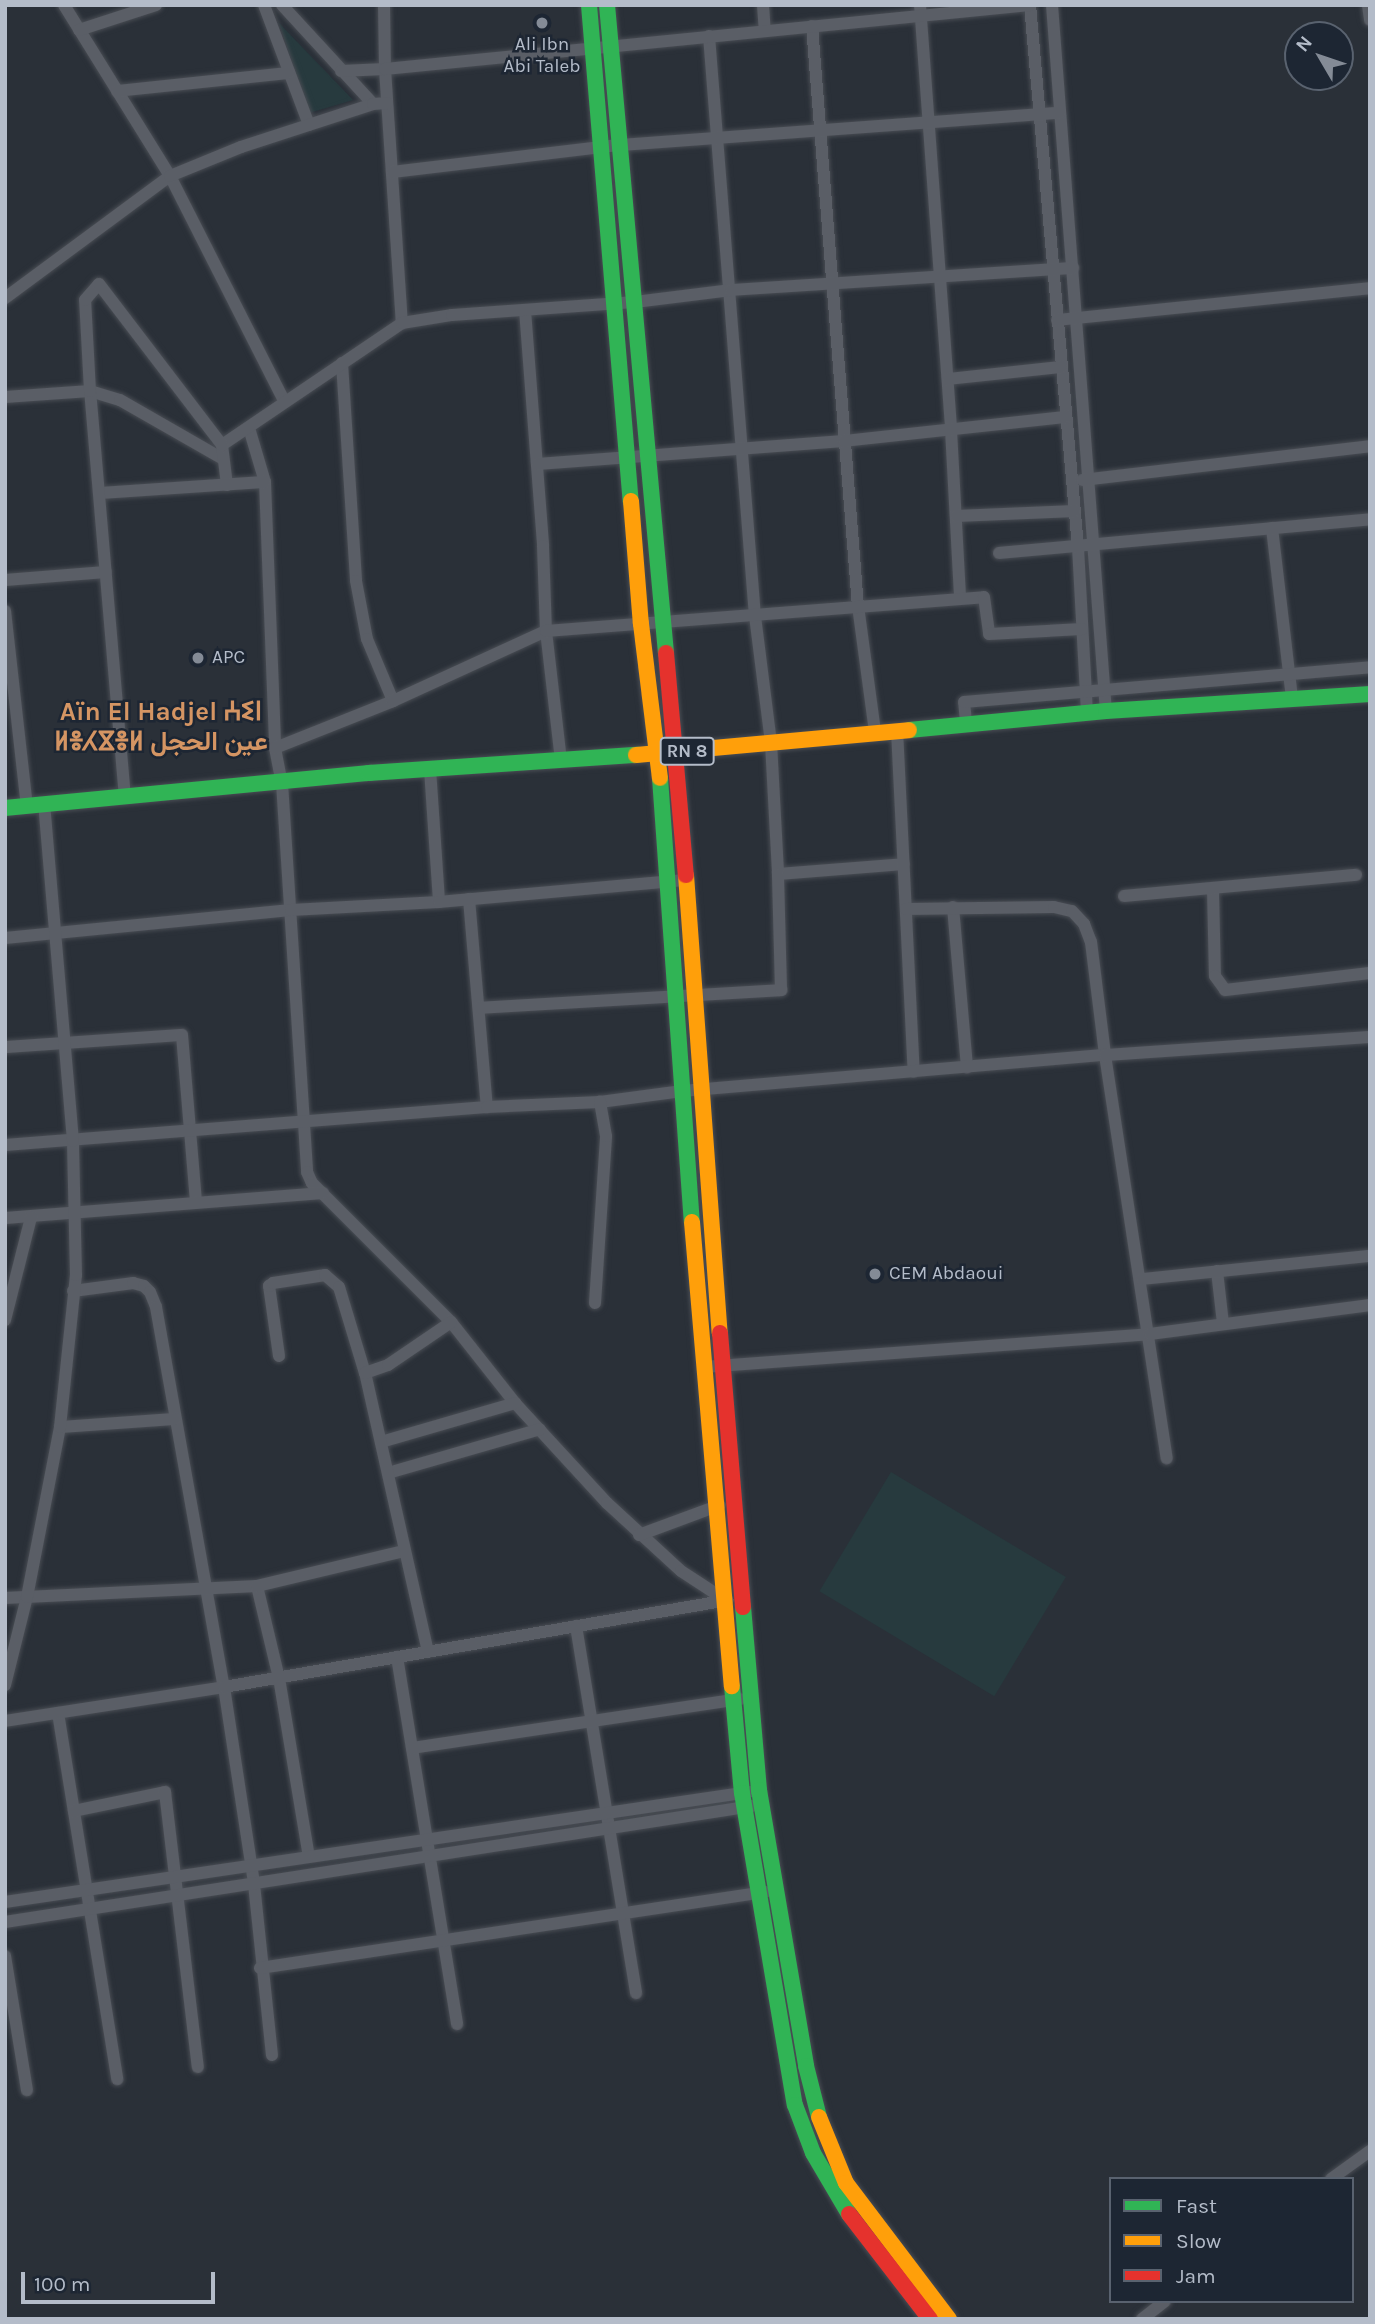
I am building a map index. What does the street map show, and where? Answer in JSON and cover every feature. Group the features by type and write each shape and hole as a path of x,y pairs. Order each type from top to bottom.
{"main road":[{"path":"589,5 641,624 658,752 704,1367 743,1800 795,2105 813,2153 837,2198 930,2319"},
{"path":"607,5 662,622 677,752 723,1366 760,1797 806,2066 821,2126 846,2183 949,2319"},
{"name":"RN 8","path":"5,808 430,769 677,752 1106,711 1370,694"}],"street":[{"path":"64,5 170,176 284,401"},
{"path":"79,30 156,5"},
{"path":"264,5 309,125"},
{"path":"282,5 373,104"},
{"path":"384,5 385,69 402,323"},
{"path":"763,5 765,31"},
{"path":"341,71 385,69 765,31 920,10 1030,5 1078,547 1087,714"},
{"path":"1052,5 1106,711"},
{"path":"1368,5 1370,20"},
{"path":"920,10 948,379 960,598"},
{"path":"812,26 844,441 859,606 876,732"},
{"path":"479,1008 781,990 771,743 755,616 744,449 709,36"},
{"path":"117,91 289,73"},
{"path":"5,298 170,176 241,146 373,104 387,103"},
{"path":"392,172 620,145 1060,113"},
{"path":"222,445 402,323 452,315 635,302 731,290 1073,268"},
{"path":"125,798 90,391 85,300 99,284 222,445 226,485"},
{"path":"1057,320 1370,288"},
{"path":"525,310 546,631 561,760"},
{"path":"342,363 356,581 367,639 393,701"},
{"path":"948,379 1061,367"},
{"path":"5,397 90,391 120,400 223,459"},
{"path":"537,464 844,441 1066,417"},
{"path":"249,428 265,482 275,748 282,783 307,1172 323,1193 451,1322 515,1403 639,1535 681,1571 724,1600"},
{"path":"1072,481 1370,446"},
{"path":"99,493 265,482"},
{"path":"956,516 1074,511"},
{"path":"999,553 1370,519"},
{"path":"1272,528 1292,699"},
{"path":"5,580 106,572"},
{"path":"275,748 393,701 546,631 984,597 989,634 1082,629"},
{"path":"5,611 11,715 27,806"},
{"path":"966,723 964,702 1370,667"},
{"path":"897,730 914,1072"},
{"path":"430,769 439,902"},
{"path":"5,1685 27,1597 60,1427 73,1291 73,1141 44,804"},
{"path":"778,874 904,864"},
{"path":"1124,896 1356,875"},
{"path":"5,938 291,910 439,902 687,880"},
{"path":"1213,890 1215,975 1225,990 1370,973"},
{"path":"470,899 487,1107"},
{"path":"953,907 967,1067"},
{"path":"906,909 1054,908 1072,911 1084,924 1091,942 1105,1055 1142,1279 1167,1458"},
{"path":"5,1047 182,1035 188,1132 196,1202"},
{"path":"5,1145 487,1107 600,1101 682,1091 1105,1055 1370,1037"},
{"path":"595,1303 606,1136 600,1101"},
{"path":"5,1218 323,1193"},
{"path":"5,1320 31,1217"},
{"path":"1142,1279 1370,1256"},
{"path":"1217,1271 1223,1324"},
{"path":"279,1356 270,1286 272,1283 325,1275 340,1287 365,1373 428,1651"},
{"path":"73,1291 133,1283 144,1286 150,1292 156,1307 224,1687 254,1884 260,1968 272,2055"},
{"path":"704,1367 1150,1334 1370,1306"},
{"path":"365,1373 388,1365 451,1322"},
{"path":"381,1442 515,1403"},
{"path":"60,1427 175,1419"},
{"path":"388,1473 540,1429"},
{"path":"639,1535 717,1505 736,1504"},
{"path":"5,1598 257,1586 404,1551"},
{"path":"257,1586 279,1678 309,1857"},
{"path":"5,1721 279,1678 724,1600 743,1600"},
{"path":"576,1626 636,1993"},
{"path":"397,1657 457,2024"},
{"path":"412,1748 751,1697"},
{"path":"58,1713 117,2079"},
{"path":"74,1811 165,1792 198,2067"},
{"path":"5,1922 609,1828 760,1797"},
{"path":"5,1902 606,1814 743,1800"},
{"path":"260,1968 776,1891"},
{"path":"5,1956 27,2090"},
{"path":"1334,2177 1370,2151"},
{"path":"1142,2319 1162,2303"}],"green space":[{"path":"279,23 353,100 309,113"},
{"path":"891,1472 1066,1577 994,1696 819,1591"}],"traffic: fast":[{"path":"589,5 631,501"},
{"path":"607,5 666,653"},
{"path":"909,730 1106,711 1370,694"},
{"path":"5,808 369,773 636,755"},
{"path":"660,778 692,1222"},
{"path":"743,1607 759,1790 806,2066 819,2117"},
{"path":"732,1686 742,1793 795,2105 813,2153 849,2214"}],"traffic: slow":[{"path":"631,501 641,624 660,778"},
{"path":"636,755 909,730"},
{"path":"686,875 720,1333"},
{"path":"692,1222 732,1686"},
{"path":"819,2117 846,2183 949,2319"}],"traffic: jam":[{"path":"666,653 686,875"},
{"path":"720,1333 743,1607"},
{"path":"849,2214 930,2319"}],"place":[{"name":"Ali Ibn Abi Taleb","path":"542,23"},
{"name":"APC","path":"198,658"},
{"name":"CEM Abdaoui","path":"875,1274"}],"district":[{"name":"Aïn El Hadjel ⵄⵉⵏ ⵍⴻⵃⴵⴻⵍ عين الحجل","path":"161,727"}]}
